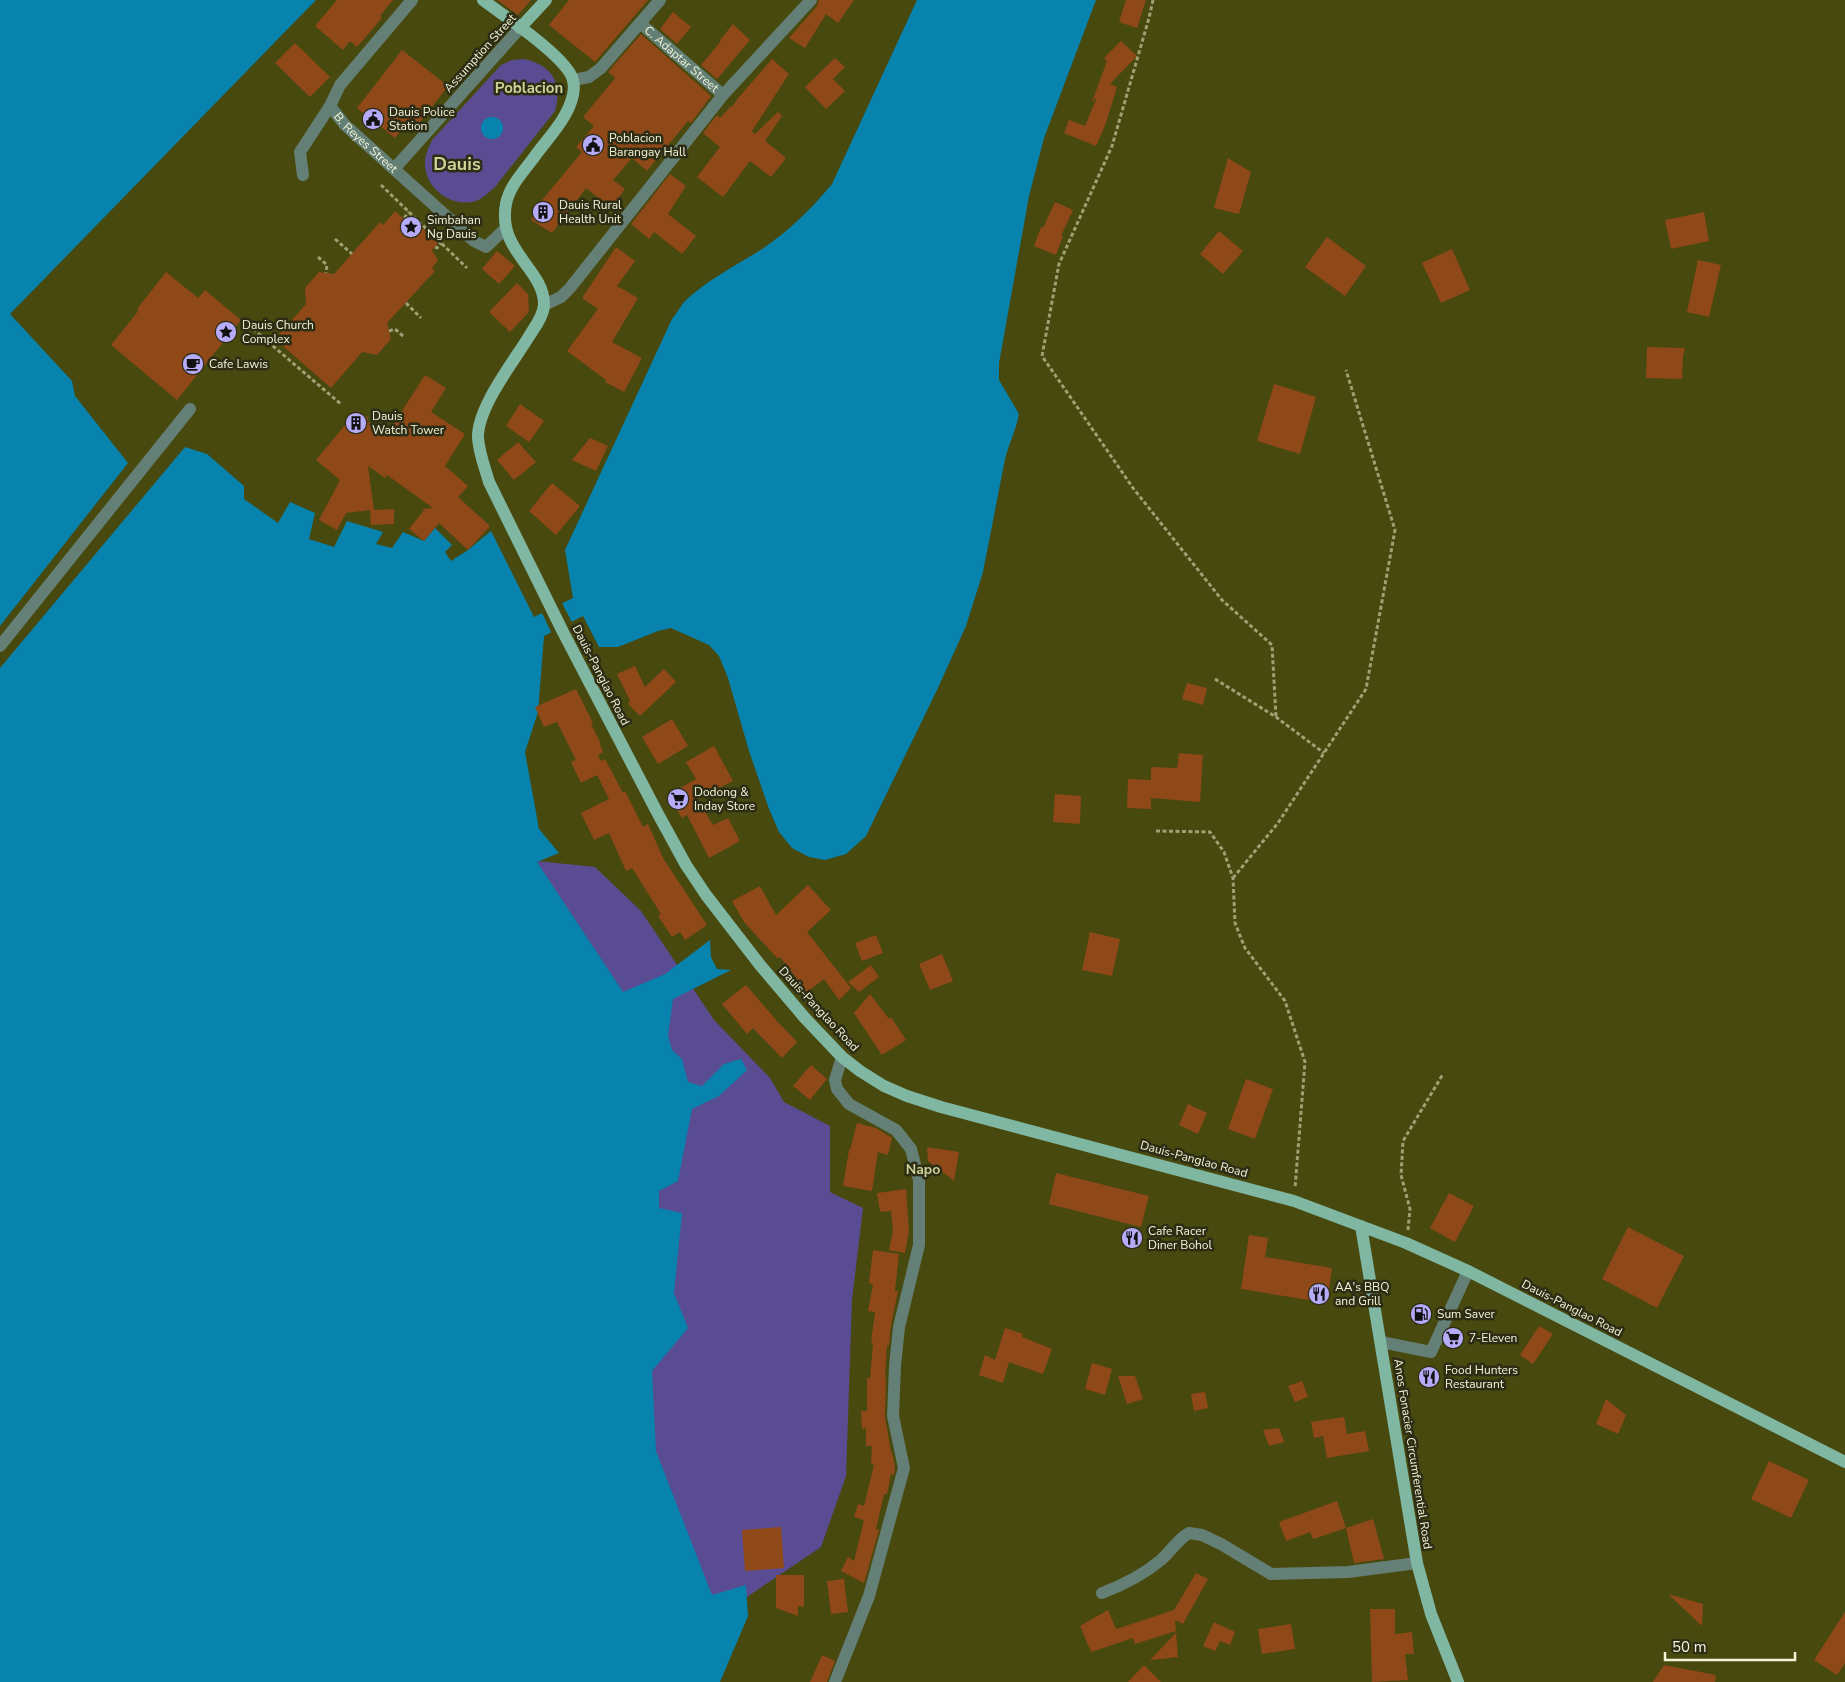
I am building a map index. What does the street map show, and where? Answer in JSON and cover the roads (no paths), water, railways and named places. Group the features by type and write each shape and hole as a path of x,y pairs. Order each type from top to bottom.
{"main road":[{"path":"483,0 561,61 573,80 572,96 568,109 509,194 506,203 506,228 513,247 537,282 544,305"},
{"name":"Assumption Street","path":"520,28 546,0"},
{"name":"Dauis-Panglao Road","path":"544,305 536,325 481,415 478,438 489,482 563,632 666,829 691,872 728,925 760,965 804,1017 842,1056 860,1071 884,1086 907,1096 941,1107 1294,1201 1406,1243 1468,1272 1845,1462"},
{"name":"Anos Fonacier Circumferential Road","path":"1362,1226 1417,1563 1431,1614 1458,1682"}],"street":[{"name":"B. Reyes Street","path":"412,0 340,85 330,106 345,125 474,241 486,247 506,228"},
{"path":"573,80 589,77 595,73 660,0"},
{"path":"544,305 561,297 570,288 723,95 811,0"},
{"name":"C. Adaptar Street","path":"640,23 723,95"},
{"name":"Assumption Street","path":"394,169 520,28"},
{"path":"304,175 300,152 330,106"},
{"path":"0,646 190,409"},
{"path":"835,1682 869,1596 904,1468 893,1416 894,1366 899,1327 919,1245 919,1180 911,1149 896,1130 849,1104 843,1097 835,1080 842,1056"},
{"path":"1380,1342 1431,1352 1468,1272"},
{"path":"1102,1593 1128,1583 1150,1569 1162,1559 1180,1538 1189,1533 1202,1535 1221,1544 1271,1574 1348,1572 1417,1563"}],"water":[{"path":"0,0 316,0 10,314 72,381 75,396 128,463 0,626"},
{"path":"917,0 1096,0 1044,138 1029,196 999,363 999,380 1019,414 1005,459 983,572 966,626 866,836 846,854 825,860 809,857 792,848 779,832 769,809 749,751 728,678 719,656 709,645 671,628 658,631 618,647 599,647 583,616 544,636 538,712 525,752 539,829 559,853 537,862 623,992 665,974 710,940 711,957 717,969 731,970 673,999 668,1036 672,1050 682,1059 688,1082 702,1086 724,1064 741,1059 747,1070 719,1096 692,1109 678,1181 659,1191 659,1208 682,1213 674,1293 688,1328 652,1371 656,1451 712,1595 746,1585 748,1616 720,1682 0,1682 0,668 185,447 207,454 244,486 244,499 278,523 290,502 315,513 309,539 334,547 347,521 383,532 376,544 392,548 403,532 424,541 435,528 452,545 445,552 451,561 491,531 534,617 573,598 565,550 672,319 684,302 695,292 784,233 809,210 832,184"},
{"path":"492,117 500,120 503,128 500,136 492,139 484,136 481,128 484,120"}],"place":[{"name":"Dauis Police Station","path":"373,119"},
{"name":"Poblacion Barangay Hall","path":"593,145"},
{"name":"Dauis Rural Health Unit","path":"543,212"},
{"name":"Simbahan Ng Dauis","path":"411,227"},
{"name":"Dauis Church Complex","path":"226,332"},
{"name":"Cafe Lawis","path":"193,364"},
{"name":"Dauis Watch Tower","path":"356,423"},
{"name":"Dodong & Inday Store","path":"678,799"},
{"name":"Cafe Racer Diner Bohol","path":"1132,1238"},
{"name":"AA's BBQ and Grill","path":"1319,1294"},
{"name":"Sum Saver","path":"1421,1314"},
{"name":"7-Eleven","path":"1453,1338"},
{"name":"Food Hunters Restaurant","path":"1429,1377"}],"district":[{"name":"Poblacion","path":"529,88"},
{"name":"Dauis","path":"457,164"},
{"name":"Napo","path":"923,1169"}]}
